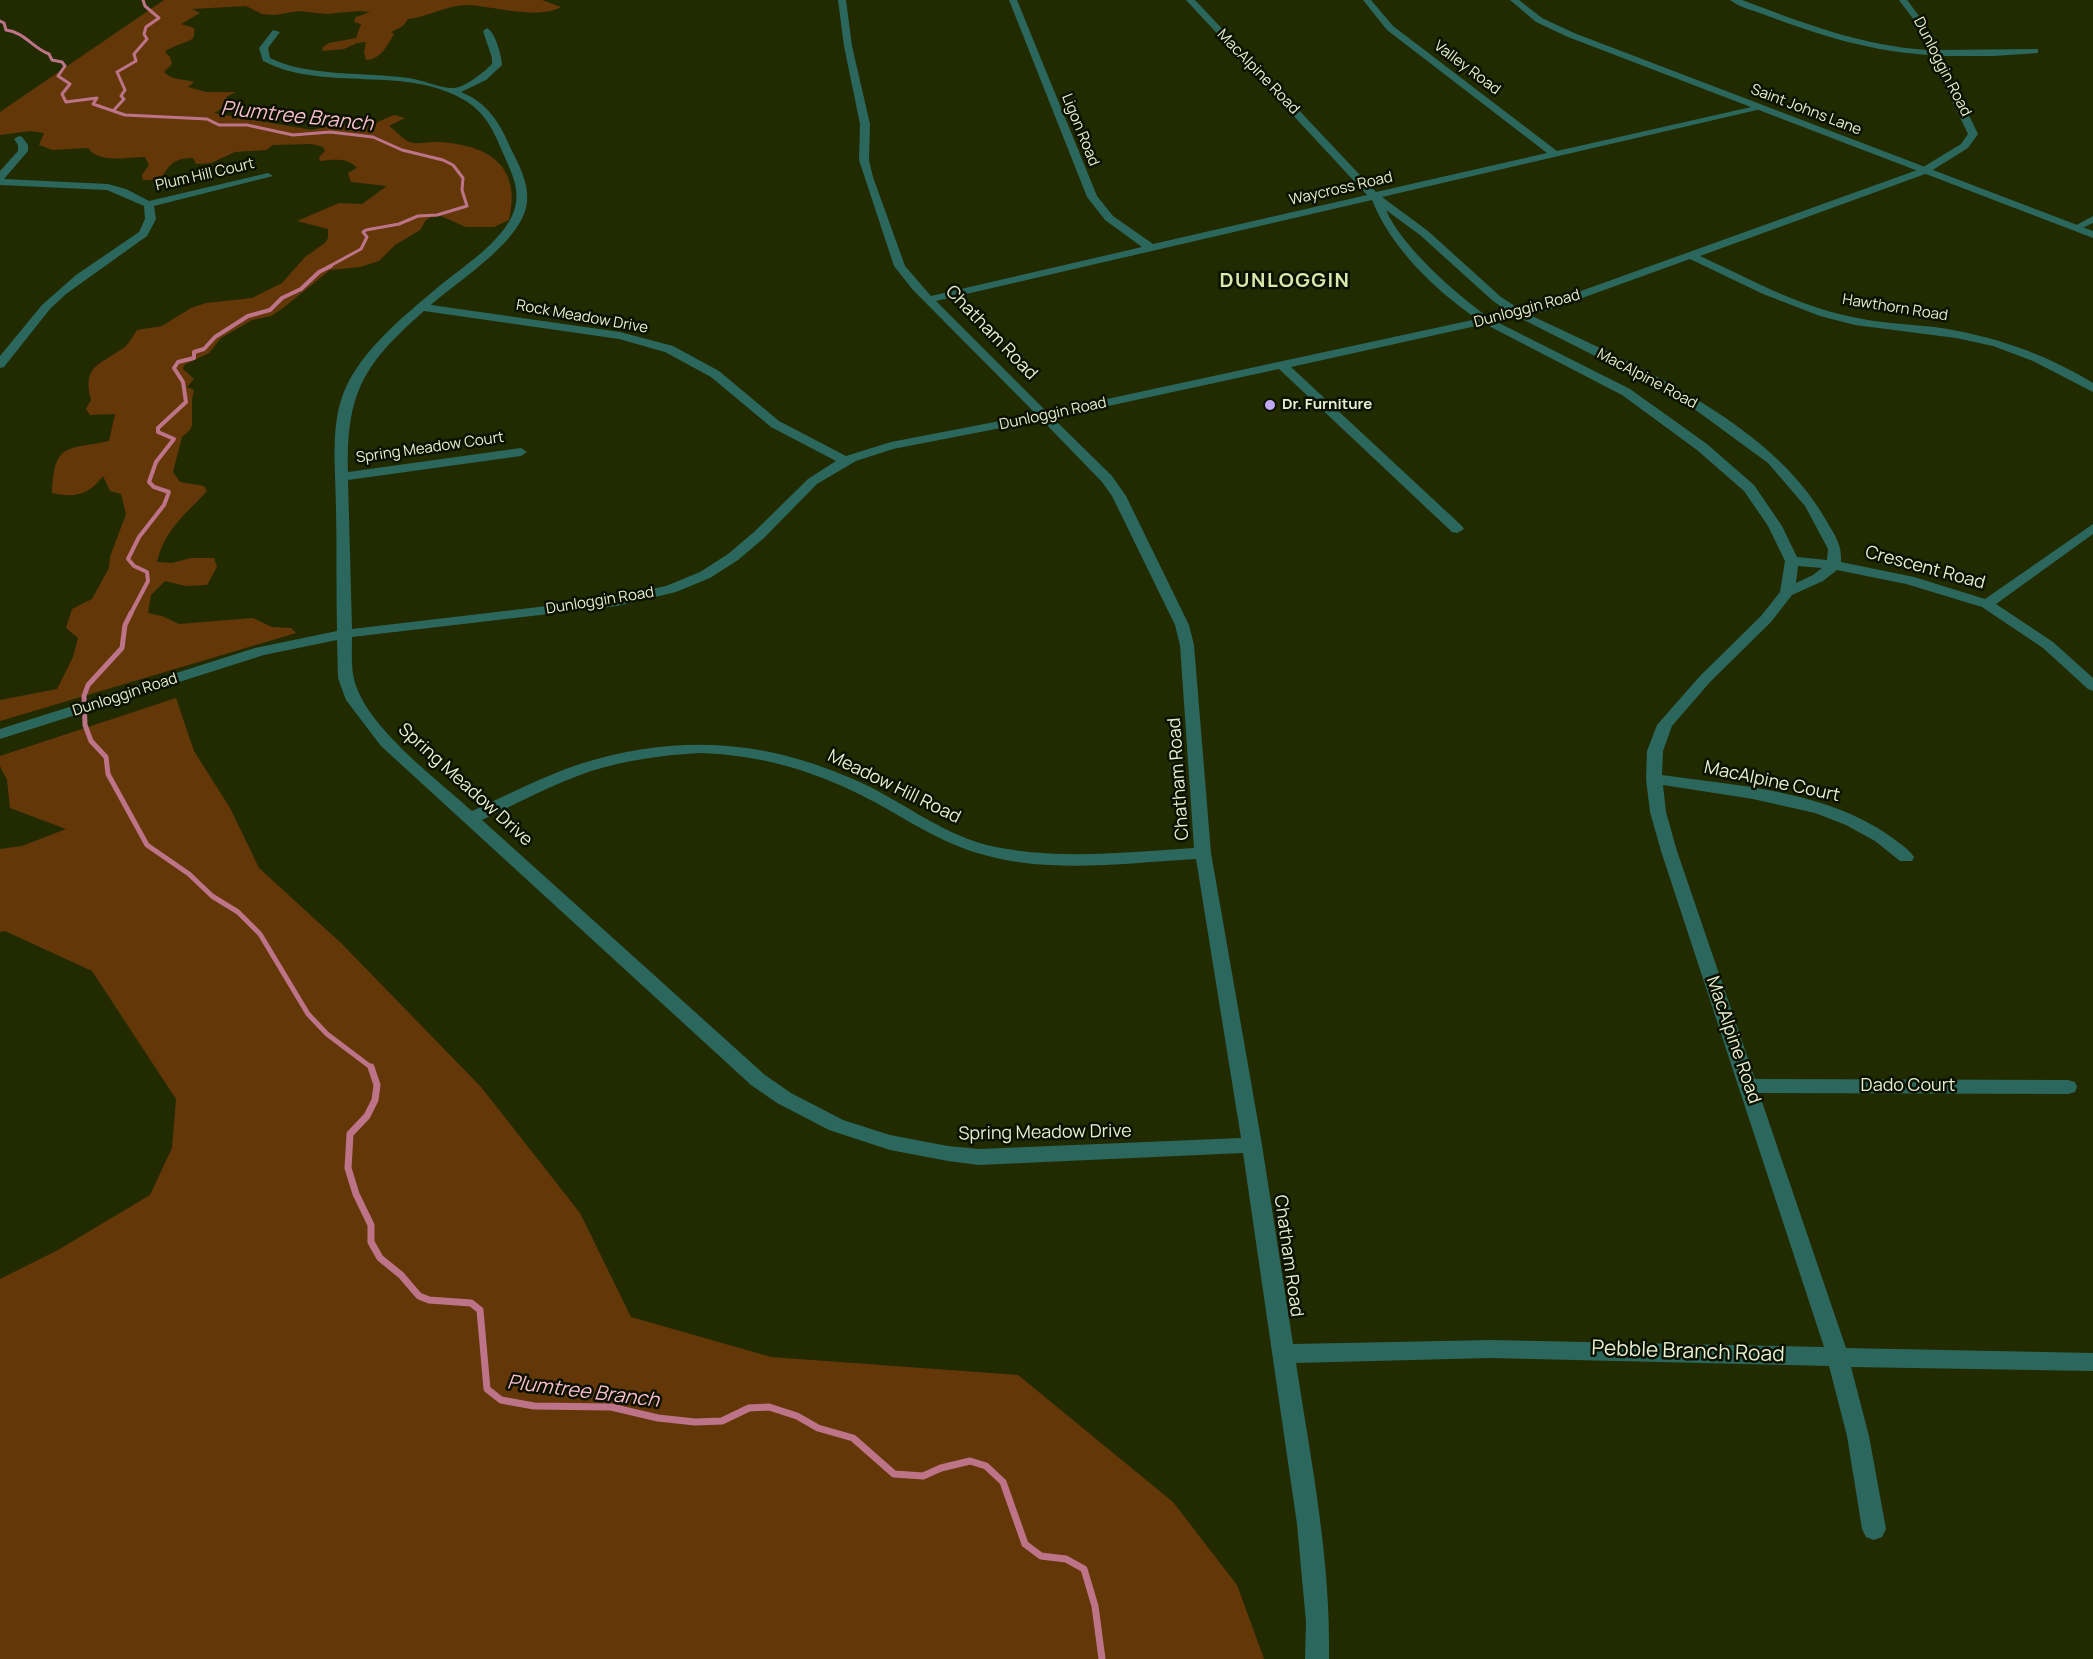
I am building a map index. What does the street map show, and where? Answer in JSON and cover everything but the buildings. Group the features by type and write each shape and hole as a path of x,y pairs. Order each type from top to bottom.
{"street":[{"name":"Chatham Road","path":"842,0 848,47 865,124 864,160 900,266 917,288 931,299 1094,464 1119,496 1182,625 1191,673 1203,853 1252,1145 1309,1524 1318,1622 1317,1659"},
{"name":"Ligon Road","path":"1013,0 1018,18 1092,197 1109,218 1151,248"},
{"name":"MacAlpine Road","path":"1190,0 1376,197 1424,233 1467,273 1520,314 1678,393 1747,439 1773,460 1811,505 1835,549 1834,565 1818,578 1787,592 1766,619 1705,678 1665,725 1655,751 1654,779 1658,812 1669,850 1838,1357 1858,1436 1874,1529"},
{"name":"Valley Road","path":"1368,0 1390,28 1555,154"},
{"name":"Saint Johns Lane","path":"1514,0 1539,20 1564,33 2093,235"},
{"path":"1734,0 1860,43 1887,48 2003,53 2035,51"},
{"name":"Dunloggin Road","path":"0,734 260,651 344,634 591,604 634,598 671,589 707,575 731,561 816,479 846,460 895,445 1045,416 1520,314 1692,256 1924,171 1965,146 1973,134 1935,51 1915,13 1903,0"},
{"path":"453,92 483,78 497,65 497,58 487,31"},
{"name":"Spring Meadow Drive","path":"276,32 263,48 264,54 266,59 285,68 411,81 453,92 482,107 497,129 520,179 523,201 512,228 499,242 394,333 376,352 352,388 344,424 342,477 346,678 354,700 396,753 472,818 758,1080 789,1102 829,1123 892,1144 936,1153 979,1157 1252,1145"},
{"name":"Waycross Road","path":"931,299 1757,107"},
{"path":"0,177 23,151 23,145 19,139"},
{"name":"Plum Hill Court","path":"148,204 268,176"},
{"path":"0,182 108,187 135,196 148,204 152,216 150,225 143,234 80,277 46,307 0,364"},
{"name":"MacAlpine Road","path":"1376,197 1383,215 1416,260 1456,298 1487,321 1622,389 1702,447 1749,488 1763,506 1792,561 1787,592"},
{"path":"2076,228 2093,219"},
{"name":"Hawthorn Road","path":"1692,256 1774,294 1824,314 1877,325 1936,331 1990,341 2049,363 2093,388"},
{"name":"Rock Meadow Drive","path":"424,307 620,336 669,349 708,369 755,410 775,424 846,460"},
{"path":"1282,365 1457,529"},
{"name":"Spring Meadow Court","path":"342,477 521,452"},
{"path":"1987,604 2093,528"},
{"name":"Crescent Road","path":"1792,561 1834,565 1909,580 1987,604 2048,645 2093,686"},
{"name":"Meadow Hill Road","path":"472,818 559,777 600,764 639,755 712,748 767,755 820,771 852,784 952,838 981,849 1009,855 1074,859 1203,853"},
{"name":"MacAlpine Court","path":"1654,779 1769,798 1847,819 1893,844 1906,857"},
{"name":"Dado Court","path":"1748,1086 2068,1087"},
{"name":"Pebble Branch Road","path":"1283,1354 1366,1350 1614,1349 1838,1357 2093,1362"}],"shaded area":[{"path":"164,0 542,0 561,7 541,12 468,5 446,8 408,19 403,26 391,32 394,34 380,54 366,60 364,53 366,42 344,49 322,51 323,47 329,43 356,38 361,24 354,22 356,17 370,12 326,14 299,11 275,15 262,14 246,6 192,9 200,13 181,24 194,28 194,37 165,52 172,64 164,72 174,78 194,82 188,87 206,92 236,92 226,97 234,102 214,113 312,130 333,125 368,126 394,115 405,118 389,126 407,141 457,144 487,154 498,162 506,172 511,185 512,201 509,220 494,227 466,227 441,216 431,217 426,220 420,230 395,245 379,261 360,267 330,270 271,316 252,320 221,338 209,353 184,365 183,369 194,379 187,387 194,390 192,425 182,437 173,472 180,482 204,486 207,491 171,531 157,562 172,563 191,558 214,558 217,567 207,585 186,586 165,581 151,595 148,613 162,616 179,624 253,618 272,627 291,628 296,633 0,721 0,700 57,689 73,657 78,638 66,628 72,609 92,599 109,568 110,557 126,514 121,494 110,491 103,476 87,491 75,495 52,493 56,465 66,451 109,441 115,414 90,415 86,409 91,400 89,380 94,368 124,348 137,330 162,326 191,308 206,303 252,298 282,283 305,257 325,243 328,238 328,229 297,221 339,203 362,204 387,186 351,182 348,173 357,168 353,164 335,160 320,161 319,157 325,151 323,147 312,144 273,145 266,150 235,152 211,163 196,164 193,158 183,159 172,164 163,176 153,180 143,180 142,175 149,165 145,157 106,158 93,153 88,148 53,150 39,145 44,133 30,131 0,135 0,112"},
{"path":"176,698 194,751 230,808 259,868 342,944 481,1087 580,1213 631,1317 771,1357 1018,1375 1173,1502 1237,1585 1264,1659 0,1659 0,1279 58,1250 150,1195 172,1148 176,1099 92,971 5,931 0,932 0,849 22,846 66,829 10,808 7,780 0,766 0,756"}],"waterway":[{"path":"113,111 124,99 121,96 125,90 117,72 136,61 134,54 147,39 144,34 146,27 159,18 145,6 143,0"},
{"name":"Plumtree Branch","path":"0,21 4,23 6,30 23,37 49,54 52,60 62,62 65,66 58,76 70,84 62,94 66,102 97,98 93,104 113,111"},
{"name":"Plumtree Branch","path":"113,111 125,115 207,119 219,125 247,125 293,135 330,132 373,137 402,150 443,160 453,165 463,178 462,190 467,206 437,215 418,216 399,224 366,230 363,232 367,237 361,249 328,267"},
{"name":"Plumtree Branch","path":"130,615 148,581 147,572 134,566 128,559 139,537 164,505 169,492 154,487 149,482 156,462 174,439 158,432 158,428 186,402 183,382 174,368 178,362 194,358 194,352 204,349 215,337 248,316 270,310 282,298 301,289 319,272 331,266"},
{"name":"Plumtree Branch","path":"130,615 125,625 122,648 88,685 84,696 85,725 91,741 106,757 108,774 147,845 189,874 212,896 238,912 260,934 308,1014 327,1034 371,1067"},
{"name":"Plumtree Branch","path":"371,1067 377,1085 375,1100 367,1116 350,1134 348,1168 356,1194 371,1225 371,1242 380,1258 401,1275 419,1296 429,1300 471,1303 480,1310 487,1389 501,1400 534,1406 611,1407 658,1418 695,1422 722,1421 749,1408 769,1407 797,1416 818,1428 853,1438 894,1474 923,1476 941,1468 970,1461 986,1466 1003,1482 1025,1544 1041,1556 1066,1559 1084,1569 1095,1606 1102,1659"}],"place":[{"name":"Dr. Furniture","path":"1270,405"}],"district":[{"name":"DUNLOGGIN","path":"1285,281"}]}
